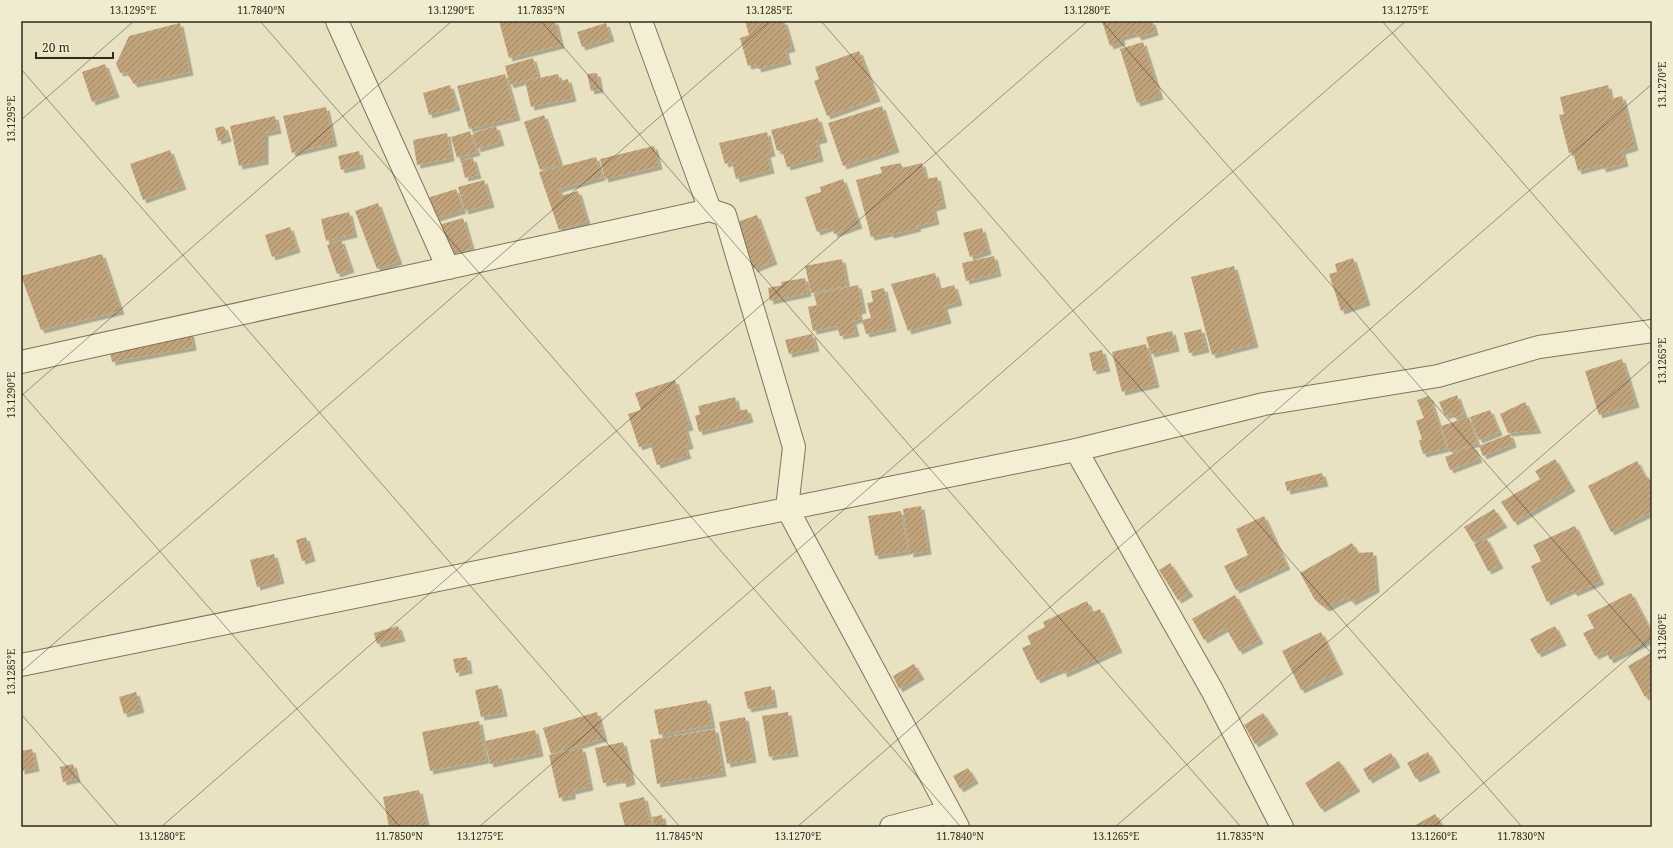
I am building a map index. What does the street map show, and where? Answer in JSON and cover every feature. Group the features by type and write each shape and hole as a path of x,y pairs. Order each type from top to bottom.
{"street":[{"path":"337,21 448,268"},
{"path":"641,21 710,210"},
{"path":"21,362 710,210 725,215 794,447 787,508 953,820 891,827"},
{"path":"21,665 1076,450 1264,404 1438,376 1539,347 1652,330"},
{"path":"1076,450 1213,692 1282,827"}],"building":[{"path":"499,21 555,21 561,45 509,58"},
{"path":"745,21 784,21 792,48 785,50 788,61 758,69 756,64 748,66 740,38 749,35"},
{"path":"1102,21 1152,21 1155,32 1138,37 1136,33 1121,37 1122,42 1110,46"},
{"path":"180,23 190,72 134,84 126,72 120,73 116,64 129,36"},
{"path":"606,23 611,38 582,47 577,32"},
{"path":"1143,42 1160,96 1137,103 1120,49"},
{"path":"859,51 877,98 827,116 814,81 819,79 815,67"},
{"path":"533,58 538,77 510,85 505,66"},
{"path":"105,64 116,94 92,102 82,72"},
{"path":"597,73 600,89 591,91 587,74"},
{"path":"505,74 517,117 469,129 457,86"},
{"path":"558,74 560,81 568,79 573,98 531,107 525,81"},
{"path":"450,85 457,107 429,115 423,93"},
{"path":"1608,85 1611,99 1622,96 1635,147 1622,151 1625,163 1603,169 1601,165 1578,171 1573,152 1569,153 1559,115 1564,114 1560,97"},
{"path":"882,106 896,149 843,166 828,123"},
{"path":"326,107 334,143 292,153 283,116"},
{"path":"544,115 560,163 540,170 524,122"},
{"path":"275,116 278,130 265,133 265,161 239,166 230,126"},
{"path":"818,118 824,139 816,141 820,158 787,167 782,150 777,151 771,130"},
{"path":"224,126 228,138 218,141 215,128"},
{"path":"496,126 501,142 477,149 473,133"},
{"path":"470,131 477,152 457,158 451,137"},
{"path":"767,132 772,153 767,154 771,170 736,179 732,162 725,164 719,143"},
{"path":"447,133 451,158 417,165 413,140"},
{"path":"654,146 659,166 605,179 600,159"},
{"path":"170,150 183,186 143,200 130,164"},
{"path":"359,151 362,165 341,170 338,156"},
{"path":"596,157 602,177 559,189 561,196 578,191 587,221 559,230 539,172"},
{"path":"473,158 478,175 465,178 461,161"},
{"path":"901,163 902,168 922,163 926,179 937,177 943,205 933,208 936,221 917,226 918,228 890,235 890,233 871,237 856,180 882,173 880,167"},
{"path":"843,179 859,225 834,234 832,227 817,232 805,197 821,192 820,187"},
{"path":"484,180 491,204 465,211 458,187"},
{"path":"456,189 463,210 433,219 427,198"},
{"path":"378,203 399,261 377,269 355,211"},
{"path":"349,212 354,234 326,241 321,219"},
{"path":"757,215 774,261 754,269 737,222"},
{"path":"463,218 472,249 443,257 435,226"},
{"path":"290,227 297,249 272,257 265,235"},
{"path":"982,228 988,251 970,257 963,233"},
{"path":"341,240 351,269 337,274 327,245"},
{"path":"102,254 121,311 41,330 21,276"},
{"path":"994,256 998,273 966,281 962,263"},
{"path":"1353,258 1367,302 1341,311 1329,274 1337,272 1335,264"},
{"path":"842,259 847,286 811,293 805,266"},
{"path":"1234,266 1255,344 1212,355 1191,277"},
{"path":"935,273 939,289 954,285 959,302 944,306 948,320 908,331 891,284"},
{"path":"805,278 808,293 770,301 768,288 782,285 781,282"},
{"path":"858,285 863,310 858,311 860,319 853,321 856,333 840,336 837,326 813,331 808,307 817,305 814,295"},
{"path":"884,288 893,328 866,334 862,320 871,318 867,303 873,302 871,291"},
{"path":"1201,329 1206,349 1189,353 1184,333"},
{"path":"190,330 193,347 112,362 108,344"},
{"path":"1172,331 1176,348 1151,354 1146,337"},
{"path":"812,334 816,348 789,354 785,340"},
{"path":"1146,344 1156,384 1122,392 1112,352"},
{"path":"1102,350 1107,368 1093,371 1089,353"},
{"path":"1622,359 1636,404 1599,415 1585,371"},
{"path":"675,380 690,427 685,428 690,445 685,447 688,455 657,465 650,443 639,447 628,414 641,410 635,393"},
{"path":"1457,395 1464,414 1454,418 1452,413 1445,416 1439,402"},
{"path":"1429,396 1447,448 1423,454 1419,441 1422,439 1416,421 1424,418 1417,400"},
{"path":"735,397 738,411 747,409 750,419 699,432 695,416 700,414 698,406"},
{"path":"1525,402 1538,430 1508,433 1500,414"},
{"path":"1490,410 1499,432 1479,440 1470,417"},
{"path":"1469,417 1477,443 1450,452 1441,426"},
{"path":"1510,434 1513,444 1483,456 1479,446"},
{"path":"1473,446 1479,459 1450,470 1445,457"},
{"path":"1555,459 1572,488 1514,522 1501,502 1540,479 1535,471"},
{"path":"1637,461 1646,478 1648,477 1652,484 1652,512 1611,532 1588,486"},
{"path":"1322,473 1325,483 1287,491 1285,482"},
{"path":"921,506 928,551 910,554 903,509"},
{"path":"1494,509 1504,524 1473,542 1464,527"},
{"path":"901,511 908,551 875,556 868,516"},
{"path":"1264,516 1287,566 1236,590 1224,566 1248,555 1236,529"},
{"path":"1575,526 1601,581 1574,593 1572,590 1547,602 1531,566 1541,561 1533,545"},
{"path":"306,537 312,558 302,561 296,540"},
{"path":"1486,538 1500,565 1488,571 1474,544"},
{"path":"1352,543 1358,553 1373,552 1376,589 1352,602 1348,597 1326,608 1315,600 1300,573"},
{"path":"274,554 281,580 257,587 250,560"},
{"path":"1170,563 1190,593 1178,600 1159,570"},
{"path":"1631,593 1652,633 1652,639 1610,660 1606,651 1595,656 1583,633 1594,628 1587,615"},
{"path":"1235,595 1260,640 1239,651 1226,628 1204,640 1192,619"},
{"path":"1087,601 1092,612 1100,609 1119,649 1064,674 1062,669 1037,680 1022,648 1031,644 1027,636 1045,627 1043,622"},
{"path":"398,626 402,638 377,644 374,633"},
{"path":"1555,626 1563,642 1538,654 1530,639"},
{"path":"1321,632 1340,671 1301,690 1282,651"},
{"path":"1652,652 1652,693 1645,697 1628,666"},
{"path":"467,657 469,670 456,673 453,659"},
{"path":"914,664 921,676 899,689 893,676"},
{"path":"498,685 504,713 481,717 475,690"},
{"path":"771,686 774,704 748,709 744,692"},
{"path":"136,692 141,709 124,714 119,697"},
{"path":"707,700 712,725 659,735 654,710"},
{"path":"597,712 604,738 551,754 543,728"},
{"path":"788,712 795,753 769,757 762,716"},
{"path":"1263,713 1275,731 1255,744 1244,725"},
{"path":"745,717 753,759 727,764 719,722"},
{"path":"479,721 486,760 430,771 422,732"},
{"path":"715,729 723,773 657,784 650,740"},
{"path":"535,730 540,753 490,764 485,741"},
{"path":"623,742 632,781 623,784 622,779 603,783 595,748"},
{"path":"582,748 590,787 572,791 572,796 559,798 549,755"},
{"path":"32,749 36,768 21,771 21,751"},
{"path":"1428,752 1437,769 1416,779 1407,763"},
{"path":"1391,753 1397,764 1369,780 1363,769"},
{"path":"1339,761 1357,788 1321,809 1305,783"},
{"path":"73,764 77,779 63,782 60,767"},
{"path":"968,768 975,780 960,789 953,776"},
{"path":"419,790 427,827 389,827 383,797"},
{"path":"644,797 651,827 625,827 619,803"},
{"path":"1435,814 1443,827 1412,827"},
{"path":"662,815 664,827 654,827 652,817"}]}
